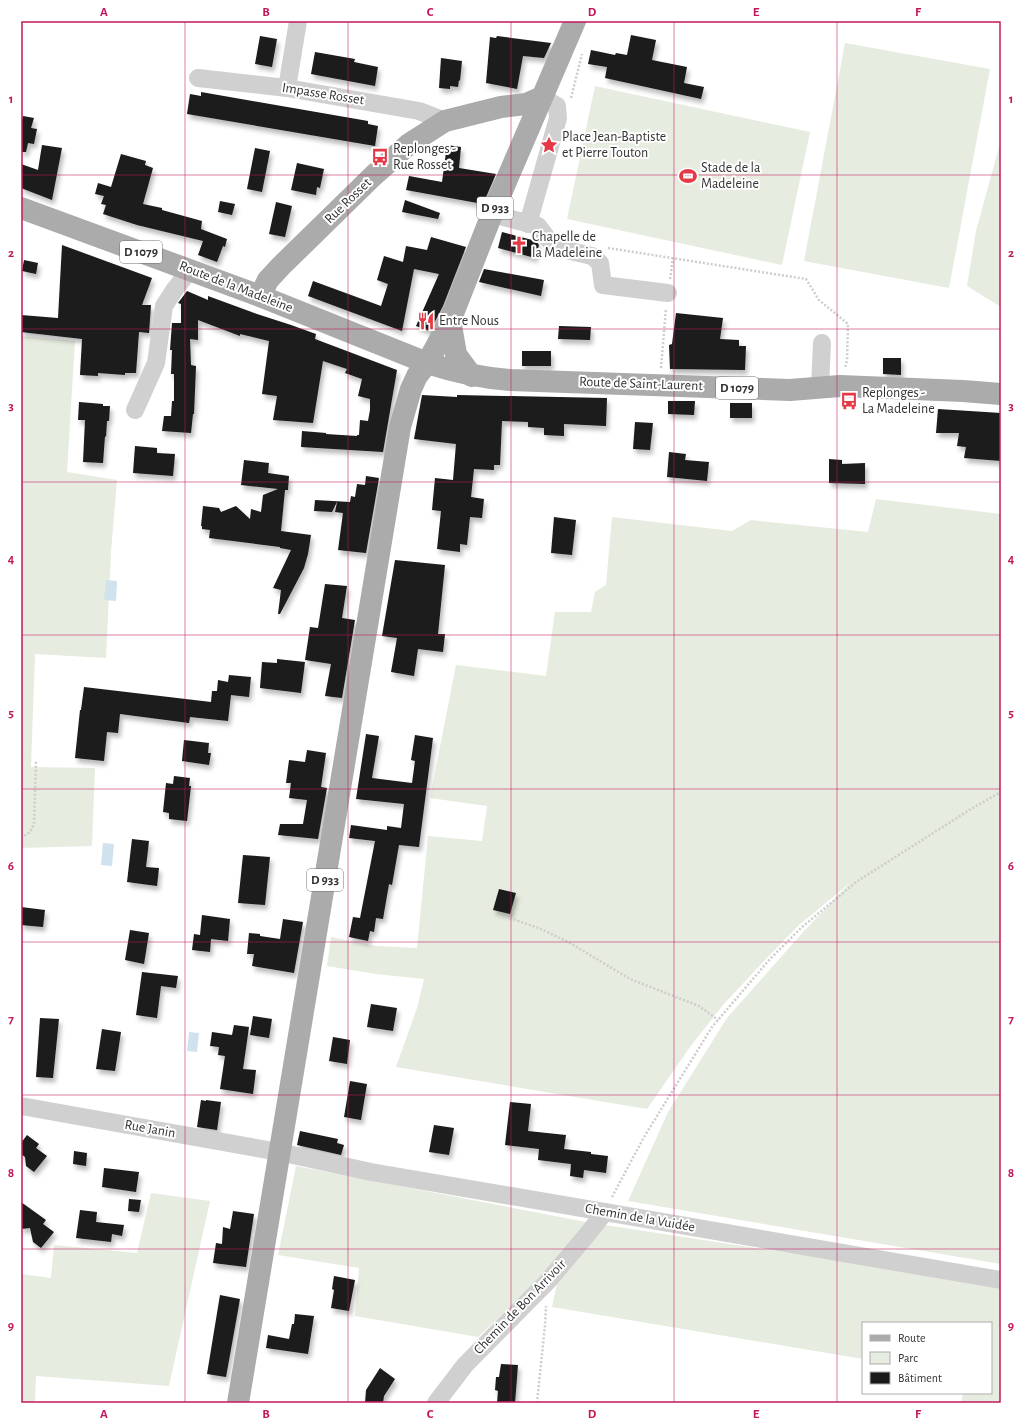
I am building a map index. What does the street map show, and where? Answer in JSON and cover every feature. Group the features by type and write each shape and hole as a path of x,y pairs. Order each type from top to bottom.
{"main road":[{"name":"D 933","path":"238,1403 400,427 411,389 450,320 492,214 575,21"},
{"name":"Rue Rosset","path":"260,296 268,280 281,266 373,176 409,144 445,121 501,107 526,104 542,97"},
{"name":"Route de la Madeleine","path":"21,208 260,296 427,363"},
{"path":"450,320 456,354 472,376"},
{"name":"Route de Saint-Laurent","path":"427,363 472,376 510,380 790,390 830,386 963,391 1001,394"}],"street":[{"path":"287,88 298,21"},
{"name":"Impasse Rosset","path":"198,78 287,88 419,110 445,121"},
{"path":"528,224 558,118 557,106 542,97"},
{"path":"492,214 538,226 557,248 592,256 600,263 603,285 668,293"},
{"path":"135,410 156,362 164,306 174,289 190,270"},
{"path":"822,343 830,386"},
{"name":"Rue Janin","path":"21,1106 279,1152"},
{"name":"Chemin de la Vuidée","path":"279,1152 371,1172 1001,1280"},
{"name":"Chemin de Bon Arrivoir","path":"436,1403 450,1394 465,1365 548,1281 605,1212"}],"path":[{"path":"602,247 806,279 819,300 848,324 847,361 830,386"},
{"path":"661,385 666,311 673,258"},
{"path":"21,838 30,832 34,824 36,761"},
{"path":"605,1212 644,1137 712,1027 770,959 802,928 856,882 1001,792"},
{"path":"510,918 570,943 630,979 699,1006 718,1020"},
{"path":"537,1403 548,1281"}],"green space":[{"path":"845,43 990,69 949,288 804,261"},
{"name":"Stade de la Madeleine","path":"595,86 810,132 782,265 567,219"},
{"path":"1001,140 1001,307 967,286 976,231"},
{"path":"21,336 75,341 67,472 117,480 111,552 106,658 35,654 31,767 95,768 92,846 21,848"},
{"path":"876,499 1001,514 1001,1264 628,1201 668,1112 727,1018 804,931 850,883 799,925 723,1005 690,1047 647,1109 396,1067 417,1008 424,979 376,974 327,966 331,937 376,946 417,948 428,836 482,841 487,806 430,798 456,665 546,676 555,612 591,612 595,592 606,585 612,517 732,531 751,520 868,532"},
{"path":"296,1166 586,1222 577,1241 478,1337 355,1316 359,1268 278,1255"},
{"path":"151,1193 210,1201 169,1386 36,1376 35,1403 21,1403 21,1274 51,1278 54,1245 137,1253"},
{"path":"605,1225 901,1270 1001,1288 1001,1403 961,1403 963,1394 992,1394 992,1322 862,1322 862,1359 552,1307 557,1283"}],"water":[{"path":"106,580 117,581 116,601 104,600"},
{"path":"103,843 114,844 112,866 101,865"},
{"path":"189,1032 199,1033 197,1052 187,1051"}],"building":[{"path":"631,35 656,40 652,60 687,67 684,83 704,87 701,99 605,78 607,67 588,64 591,50 615,55 616,53 627,55"},
{"path":"260,36 277,39 272,67 255,64"},
{"path":"497,36 551,43 544,58 523,56 517,89 486,83 490,37 496,38"},
{"path":"315,52 355,59 354,62 378,67 375,86 311,74"},
{"path":"441,58 462,61 458,87 450,86 450,89 439,88"},
{"path":"201,92 368,121 368,124 378,126 375,146 187,114 190,94 201,96"},
{"path":"23,116 34,118 31,128 37,129 34,144 28,143 26,152 21,152 21,124"},
{"path":"42,145 62,148 52,200 21,188 21,164 38,170"},
{"path":"447,145 461,147 459,168 496,174 483,204 406,190 409,176 442,182"},
{"path":"255,148 270,151 262,192 247,189"},
{"path":"121,154 146,161 145,165 153,168 143,204 162,208 162,210 202,221 201,229 227,239 225,247 223,246 217,262 198,255 203,241 137,225 103,214 106,205 101,204 104,196 95,194 98,183 111,187"},
{"path":"297,163 324,169 320,188 317,187 316,195 291,190"},
{"path":"405,200 440,213 438,219 402,212"},
{"path":"220,201 235,204 232,215 218,212"},
{"path":"276,202 292,206 285,237 269,234"},
{"name":"Chapelle de la Madeleine","path":"502,232 536,241 539,245 535,258 498,248"},
{"path":"431,237 466,247 443,306 430,331 416,326 439,274 414,269 402,331 308,296 313,281 381,306 388,284 377,280 384,256 403,262 406,246 427,250"},
{"path":"62,245 152,278 142,305 151,305 149,333 139,332 136,373 125,373 125,375 98,373 98,376 80,375 82,339 21,332 21,315 58,318"},
{"path":"24,260 38,263 36,274 22,271"},
{"path":"484,269 544,280 541,296 479,282"},
{"path":"187,291 208,300 208,296 316,334 315,339 397,370 383,452 301,447 302,431 326,434 359,435 360,420 368,421 370,410 370,399 358,396 362,379 345,373 347,369 323,361 313,423 273,420 277,396 262,394 269,341 240,334 240,336 198,320 198,340 190,339 191,365 196,366 194,414 191,433 162,431 164,416 171,416 172,401 174,401 174,374 171,374 172,350 170,350 172,323 181,323 181,304 178,303"},
{"path":"676,313 723,318 720,339 739,340 739,346 746,346 745,370 670,369 669,345 672,344"},
{"path":"559,326 591,327 590,340 558,339"},
{"path":"522,351 551,351 551,366 522,366"},
{"path":"883,358 901,358 901,375 883,374"},
{"path":"422,395 457,397 457,395 607,398 606,426 564,424 564,436 544,435 544,428 528,427 528,422 502,421 500,465 494,465 494,470 474,469 471,497 484,499 482,518 470,517 467,545 460,544 460,552 437,549 441,511 432,510 435,478 453,480 456,444 414,439"},
{"path":"668,401 695,401 694,415 668,414"},
{"path":"79,402 110,406 109,421 107,421 106,437 105,436 103,463 83,462 85,420 78,420"},
{"path":"730,403 752,403 752,418 730,418"},
{"path":"938,409 1001,413 1001,461 964,458 966,447 957,446 959,433 936,433"},
{"path":"635,422 653,423 650,450 633,449"},
{"path":"135,446 157,448 157,453 175,454 173,476 133,473"},
{"path":"669,452 686,454 685,460 709,462 707,481 667,477"},
{"path":"829,459 842,460 842,464 865,463 865,484 829,483"},
{"path":"244,460 269,463 268,473 289,476 288,490 285,490 281,531 311,535 304,568 280,614 278,614 281,590 273,588 291,550 280,547 209,538 210,530 202,529 201,526 203,506 219,508 221,512 236,506 250,519 251,509 261,512 263,495 278,489 241,485"},
{"path":"366,476 379,478 366,553 338,550 343,513 335,512 337,502 332,512 314,511 315,500 350,502 351,496 355,497 357,484 365,485"},
{"path":"554,517 576,520 572,555 551,553"},
{"path":"395,560 445,565 438,634 445,634 443,652 418,649 414,676 391,672 397,638 382,636"},
{"path":"325,584 347,586 342,618 355,620 342,698 325,696 331,664 305,660 310,627 318,628"},
{"path":"277,659 305,662 301,693 260,688 262,662 277,663"},
{"path":"229,675 251,677 249,697 231,695 228,721 190,717 189,723 120,714 118,733 107,732 104,761 75,758 84,687 211,702 212,691 217,691 218,680 228,682"},
{"path":"366,734 379,736 372,778 412,783 415,761 411,760 415,735 433,738 419,847 399,845 392,885 389,884 383,919 376,918 374,932 370,931 368,941 349,937 353,917 360,918 375,841 349,838 351,825 387,830 387,826 401,828 404,804 356,799"},
{"path":"184,740 209,743 208,753 211,753 209,765 182,761"},
{"path":"307,750 326,753 321,787 327,788 318,839 278,835 280,824 303,824 307,800 289,798 291,783 286,783 289,760 305,762"},
{"path":"174,776 190,778 189,786 191,786 187,821 169,819 169,813 163,812 166,783 173,784"},
{"path":"132,839 149,841 146,867 159,868 157,886 127,882"},
{"path":"243,855 270,857 265,905 238,903"},
{"path":"499,889 516,893 510,914 493,910"},
{"path":"21,907 45,910 43,927 21,925"},
{"path":"202,915 230,919 228,941 211,939 210,952 192,950 194,934 200,935"},
{"path":"283,919 303,922 294,973 252,966 254,954 247,954 249,933 280,939"},
{"path":"130,930 149,933 144,964 125,960"},
{"path":"142,972 178,976 176,988 161,986 157,1018 136,1015"},
{"path":"371,1004 397,1008 393,1031 367,1027"},
{"path":"253,1016 272,1019 269,1038 250,1035"},
{"path":"40,1018 59,1019 53,1078 36,1077"},
{"path":"234,1025 249,1027 243,1069 256,1070 253,1094 220,1089 225,1056 218,1055 219,1047 210,1046 212,1032 232,1035"},
{"path":"102,1029 121,1032 115,1071 96,1069"},
{"path":"333,1037 350,1040 347,1064 329,1061"},
{"path":"350,1081 367,1084 361,1120 344,1117"},
{"path":"201,1100 221,1102 217,1130 197,1127"},
{"path":"510,1102 531,1104 528,1131 566,1135 564,1149 591,1152 591,1154 608,1156 606,1173 584,1170 583,1178 570,1176 571,1164 538,1160 539,1149 505,1145"},
{"path":"434,1125 454,1128 449,1155 429,1152"},
{"path":"300,1131 338,1139 337,1143 344,1145 341,1155 297,1145"},
{"path":"27,1135 39,1144 36,1148 47,1156 34,1172 26,1166 25,1157 21,1154 21,1143"},
{"path":"74,1151 87,1153 86,1166 73,1164"},
{"path":"104,1168 139,1172 136,1192 102,1187"},
{"path":"129,1199 141,1200 139,1212 128,1211"},
{"path":"21,1202 46,1220 43,1224 54,1232 41,1248 33,1242 30,1228 21,1229"},
{"path":"80,1210 97,1212 96,1222 124,1225 122,1236 112,1234 111,1242 76,1238"},
{"path":"233,1211 254,1214 246,1267 213,1263 216,1243 222,1244 223,1227 230,1229"},
{"path":"334,1276 355,1280 349,1311 331,1308 334,1290 332,1289"},
{"path":"220,1295 240,1299 226,1377 207,1374"},
{"path":"295,1314 314,1316 308,1354 266,1348 268,1335 289,1339 292,1324 294,1324"},
{"path":"501,1364 518,1365 515,1403 497,1403 498,1391 495,1390 496,1377 499,1377"},
{"path":"380,1368 395,1379 384,1396 383,1403 365,1403 366,1390"}],"place":[{"name":"Place Jean-Baptiste et Pierre Touton","path":"549,145"},
{"name":"Replonges - Rue Rosset","path":"380,157"},
{"name":"Stade de la Madeleine","path":"688,176"},
{"name":"Chapelle de la Madeleine","path":"519,245"},
{"name":"Entre Nous","path":"426,321"},
{"name":"Replonges - La Madeleine","path":"849,401"}]}
